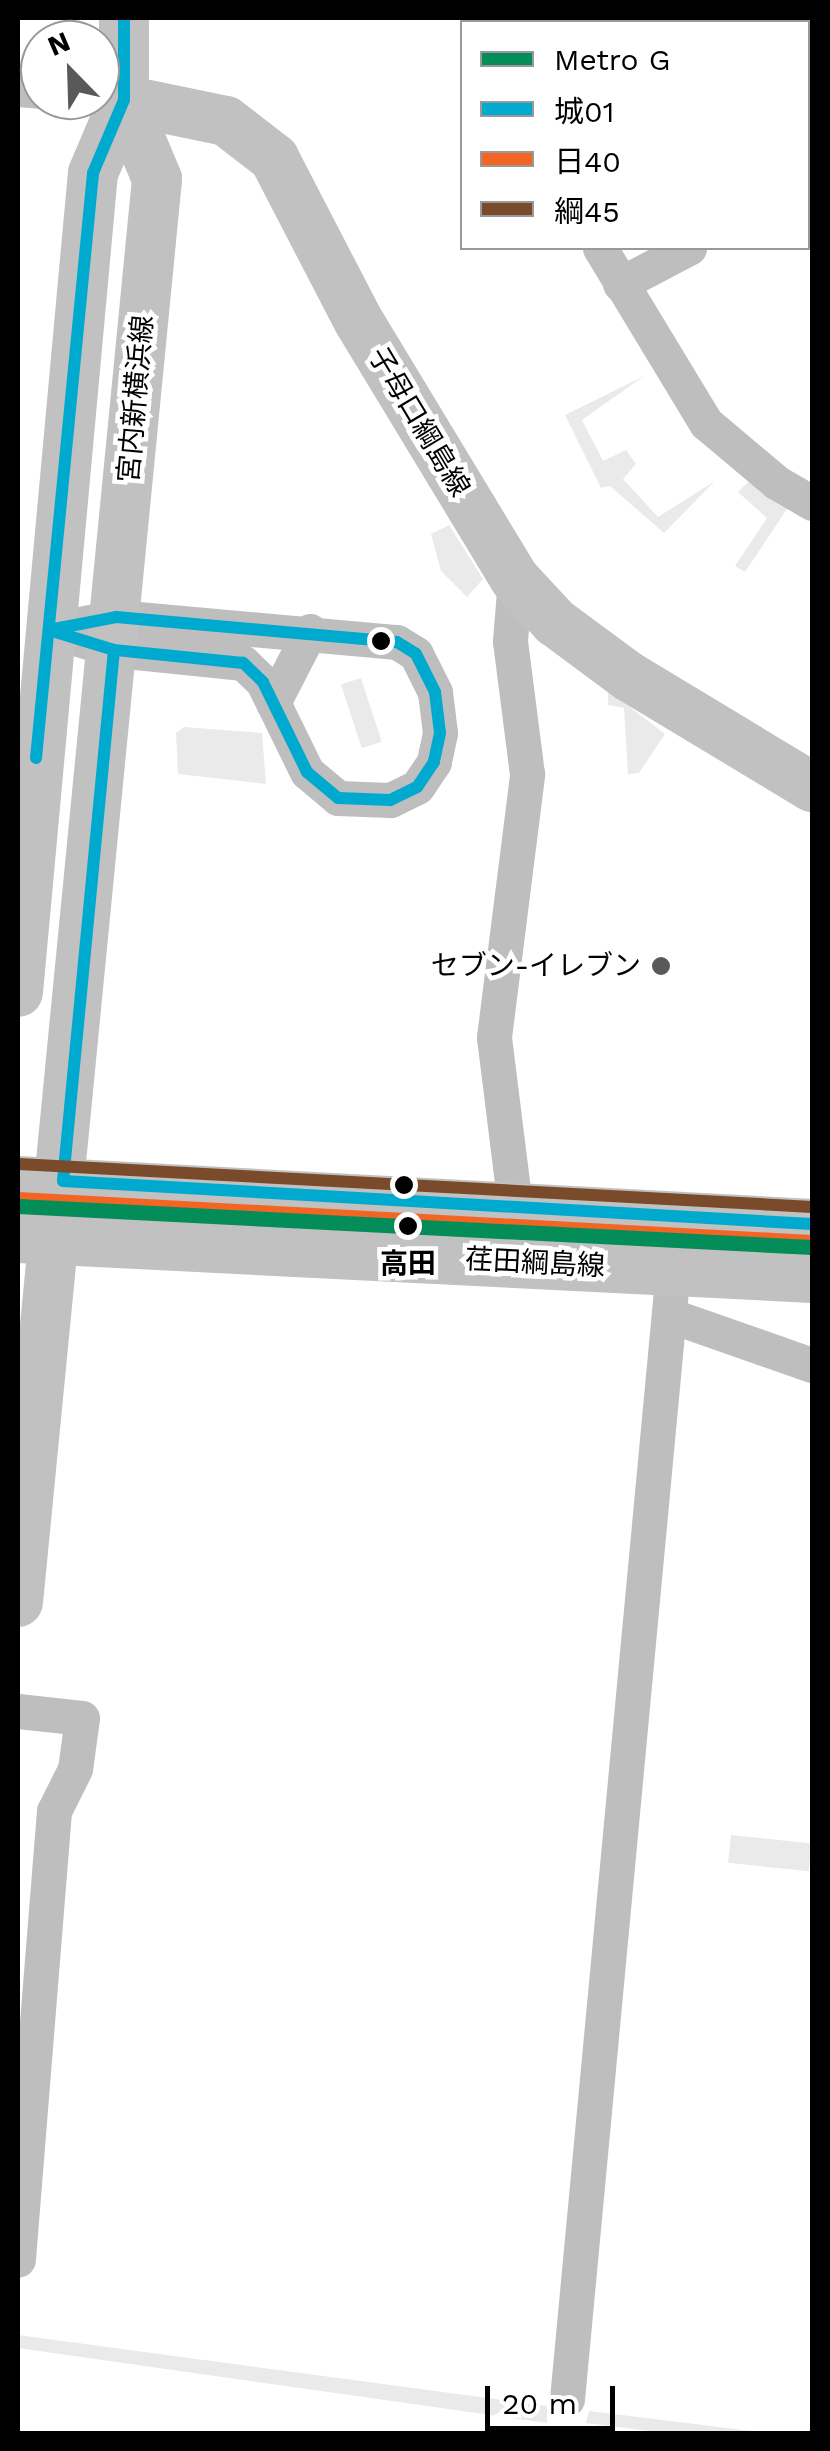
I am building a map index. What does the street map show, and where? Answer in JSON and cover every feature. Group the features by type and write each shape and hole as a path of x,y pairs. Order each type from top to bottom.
{"main road":[{"path":"120,45 124,18"},
{"name":"子母口綱島線","path":"120,101 226,121 274,158 358,320 515,579 579,643 812,787"},
{"name":"宮内新横浜線","path":"18,1602 40,1181 115,634 157,178 120,113"},
{"path":"18,992 25,798 49,630 92,173 106,120"},
{"name":"荏田綱島線","path":"40,1181 812,1224"},
{"name":"荏田綱島線","path":"37,1239 671,1293 812,1278"}],"street":[{"path":"601,250 706,423 776,482 812,503"},
{"path":"620,284 686,250"},
{"path":"515,579 510,642 527,774 494,1037 515,1206"},
{"path":"49,630 115,634 310,631 376,636 416,654 434,692 440,733 434,762 416,788 390,800 338,798 307,772 258,674 234,660 115,634"},
{"path":"273,703 310,631"},
{"path":"567,2398 671,1293 812,1366"},
{"path":"18,1712 82,1718 75,1769 54,1811 18,2260"}],"shaded area":[{"path":"644,376 582,420 603,461 626,450 636,464 623,479 658,517 715,481 664,533 610,486 601,488 565,415"},
{"path":"749,481 789,506 745,572 735,566 767,518 738,492"},
{"path":"449,525 483,579 467,597 441,571 431,534"},
{"path":"361,678 382,742 362,748 341,684"},
{"path":"608,690 665,734 639,773 628,774 624,708 608,705"},
{"path":"184,727 262,733 266,784 178,774 176,733"},
{"path":"731,1835 812,1843 809,1871 728,1863"},
{"path":"18,2335 547,2406 547,2423 18,2348"},
{"path":"589,2411 769,2433 666,2433 586,2423"}],"metro line":[{"name":"G","path":"18,1206 812,1247"}],"transit line":[{"name":"城01","path":"36,758 93,173 124,100 124,18"},
{"name":"城01","path":"116,617 397,642 416,654 435,692 440,733 434,762 417,787 390,800 338,798 307,772 263,682 243,663 114,650 49,630 116,617"},
{"name":"城01","path":"114,650 63,1181 812,1224"},
{"name":"綱45","path":"19,1164 812,1207"},
{"name":"日40","path":"18,1198 811,1241"}],"place":[{"name":"セブン-イレブン","path":"661,966"},
{"name":"高田","path":"408,1226"}]}
